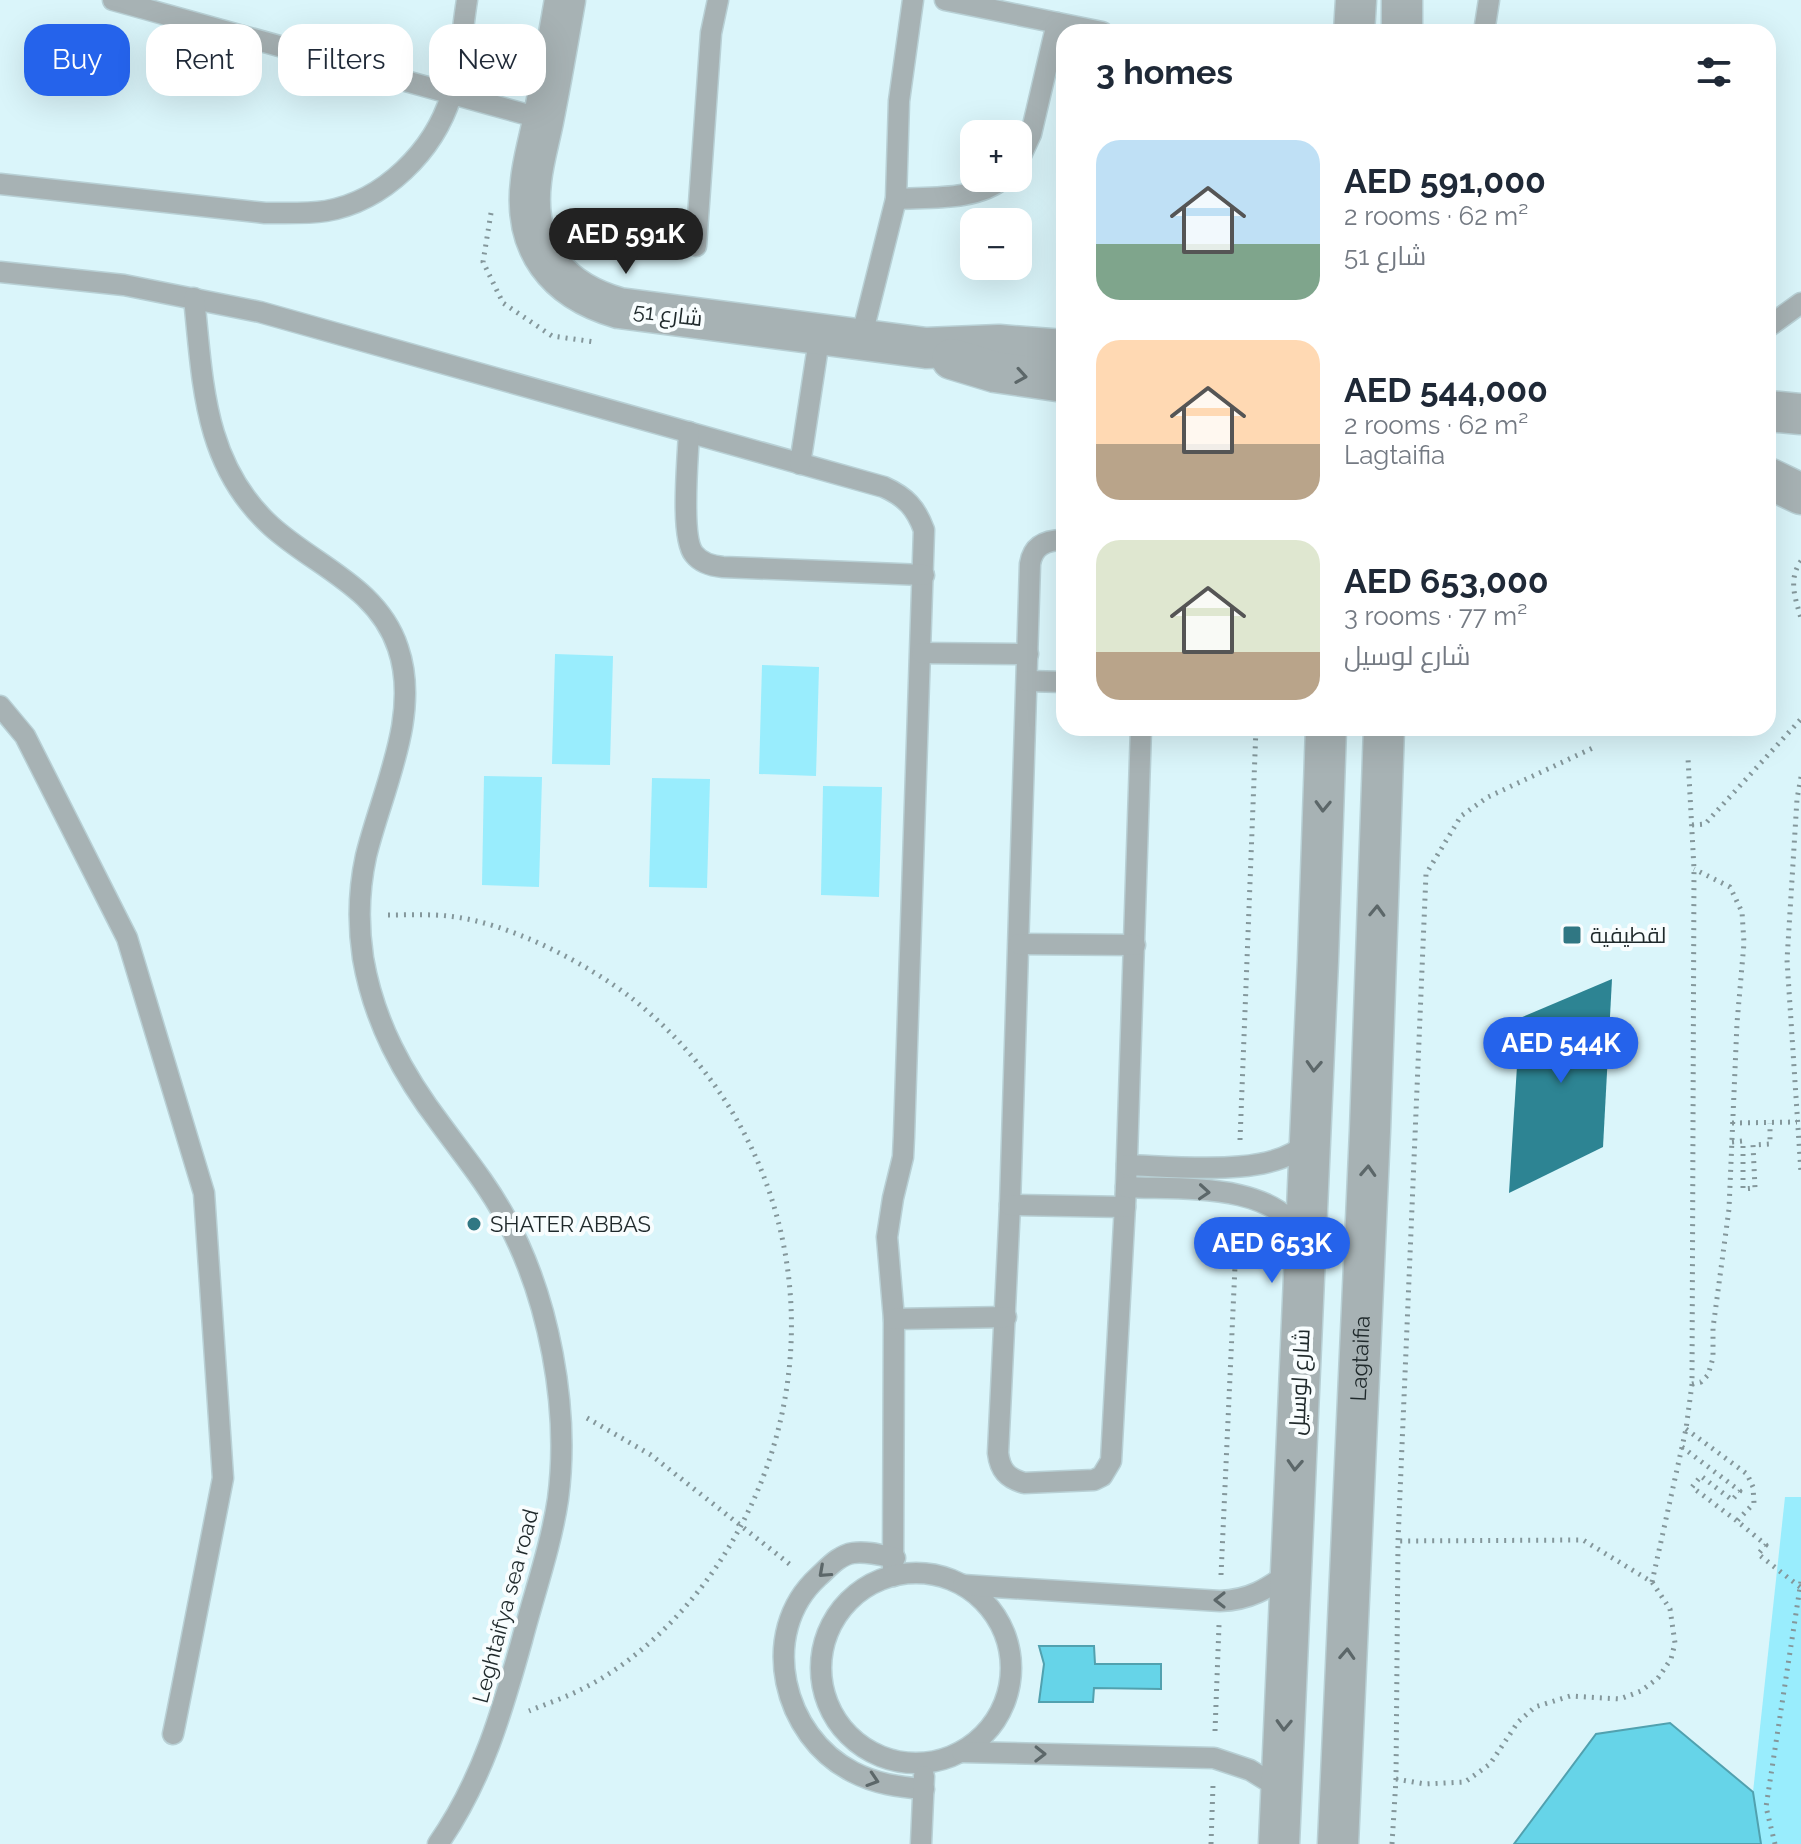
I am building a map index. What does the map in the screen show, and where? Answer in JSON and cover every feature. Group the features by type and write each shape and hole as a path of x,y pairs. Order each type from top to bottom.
{"street":[{"name":"شارع 51","path":"565,0 531,182 531,218 537,246 552,269 573,288 595,301 619,308 926,348 999,345 1056,349"},
{"path":"1354,24 1356,0"},
{"path":"1402,0 1402,24"},
{"name":"شارع 51","path":"926,348 995,372 1056,381"},
{"path":"1776,412 1801,414"},
{"path":"1776,482 1801,494"},
{"name":"شارع لوسيل","path":"1279,1844 1326,736"},
{"name":"Lagtaifia","path":"1338,1844 1369,1162 1384,736"}],"lane":[{"path":"113,0 429,87"},
{"path":"463,24 467,0"},
{"path":"696,246 711,33 718,0"},
{"path":"861,339 896,199 899,101 913,0"},
{"path":"945,0 1062,24"},
{"path":"1485,24 1489,0"},
{"path":"1032,130 1056,27"},
{"path":"0,184 265,213 297,214 329,210 373,192 411,164 431,139 451,96"},
{"path":"462,96 543,119"},
{"path":"896,199 972,192"},
{"path":"0,272 124,285 313,326 884,487 898,493 919,516 924,530 924,575 903,1157 887,1237 894,1319 894,1567"},
{"name":"Leghtaifya sea road","path":"194,298 206,411 215,443 229,472 247,500 269,524 369,599 397,645 404,671 404,711 366,859 360,915 367,982 390,1045 441,1125 485,1181 508,1222 527,1265 545,1324 558,1401 558,1498 549,1540 499,1723 464,1803 438,1844"},
{"path":"1776,321 1801,303"},
{"path":"800,464 820,333"},
{"path":"689,432 687,532 693,553 701,561 723,567 924,575"},
{"path":"1056,542 1041,545 1031,556 999,1464 1013,1480 1024,1483 1086,1482 1102,1476 1111,1461 1127,1165 1141,736"},
{"path":"922,653 1028,654"},
{"path":"1028,681 1056,682"},
{"path":"0,706 25,736 127,938 204,1193 223,1478 173,1734"},
{"path":"1019,944 1135,945"},
{"path":"1127,1165 1256,1166 1287,1157 1302,1149 1310,1138"},
{"path":"1010,1205 1125,1197 1238,1194 1256,1199 1288,1219 1300,1233 1306,1248"},
{"path":"894,1319 1006,1317"},
{"path":"924,1789 876,1782 852,1772 830,1758 798,1719 785,1680 783,1660 786,1635 794,1612 812,1583 836,1561 851,1553 872,1553 894,1567 962,1585 1220,1601 1241,1600 1262,1593 1290,1572"},
{"path":"894,1567 839,1611 825,1641 820,1673 828,1704 845,1732 861,1747 901,1763 923,1764 962,1752 992,1726 1003,1709 1010,1689 1010,1648 1003,1629 993,1611 979,1596 962,1585"},
{"path":"962,1752 1214,1758 1250,1770 1281,1789"},
{"path":"921,1844 923,1764"}],"path":[{"path":"1801,561 1795,569 1793,591 1801,618"},
{"path":"1692,825 1705,824 1801,719"},
{"path":"1392,1844 1396,1779 1398,1541 1426,874 1461,816 1488,797 1597,746"},
{"path":"1652,1582 1686,1429 1692,1384 1694,869 1688,758"},
{"path":"1801,777 1787,960 1801,1173"},
{"path":"1692,1384 1701,1382 1708,1375 1713,1358 1713,1328 1729,1209 1744,943 1742,912 1730,887 1694,869"},
{"path":"360,915 449,916 520,936 587,967 618,987 661,1024 709,1077 733,1113 753,1151 774,1207 790,1280 793,1325 786,1399 778,1434 742,1527 712,1574 653,1638 619,1666 581,1690 499,1723"},
{"path":"1732,1123 1797,1122"},
{"path":"1732,1142 1743,1141 1743,1189 1755,1188 1753,1145 1770,1144 1770,1123"},
{"path":"558,1401 651,1455 812,1583"},
{"path":"1686,1429 1747,1474 1753,1487 1754,1503 1737,1521"},
{"path":"1682,1447 1740,1491 1732,1500 1701,1476 1692,1487 1766,1545 1758,1554 1800,1584 1766,1807 1775,1844"},
{"path":"1396,1779 1425,1784 1465,1782 1490,1764 1518,1722 1535,1707 1570,1696 1620,1699 1641,1691 1658,1678 1671,1659 1675,1643 1670,1609 1652,1582 1583,1540 1398,1541"}],"shaded area":[{"path":"555,654 613,656 610,765 552,764"},
{"path":"762,665 819,667 816,776 759,774"},
{"path":"484,776 542,777 539,887 482,885"},
{"path":"652,778 710,779 707,888 649,887"},
{"path":"823,786 882,787 879,897 821,895"},
{"path":"1785,1497 1801,1497 1801,1844 1761,1844 1753,1792"},
{"path":"1039,1646 1094,1646 1095,1664 1161,1664 1161,1689 1094,1688 1093,1702 1039,1702 1044,1664"},
{"path":"1670,1723 1753,1792 1761,1844 1514,1844 1596,1734"}],"building":[{"path":"1612,979 1603,1147 1509,1193 1520,1018"}],"place":[{"name":"لقطيفية","path":"1572,935"},
{"name":"SHATER ABBAS","path":"474,1224"}]}
